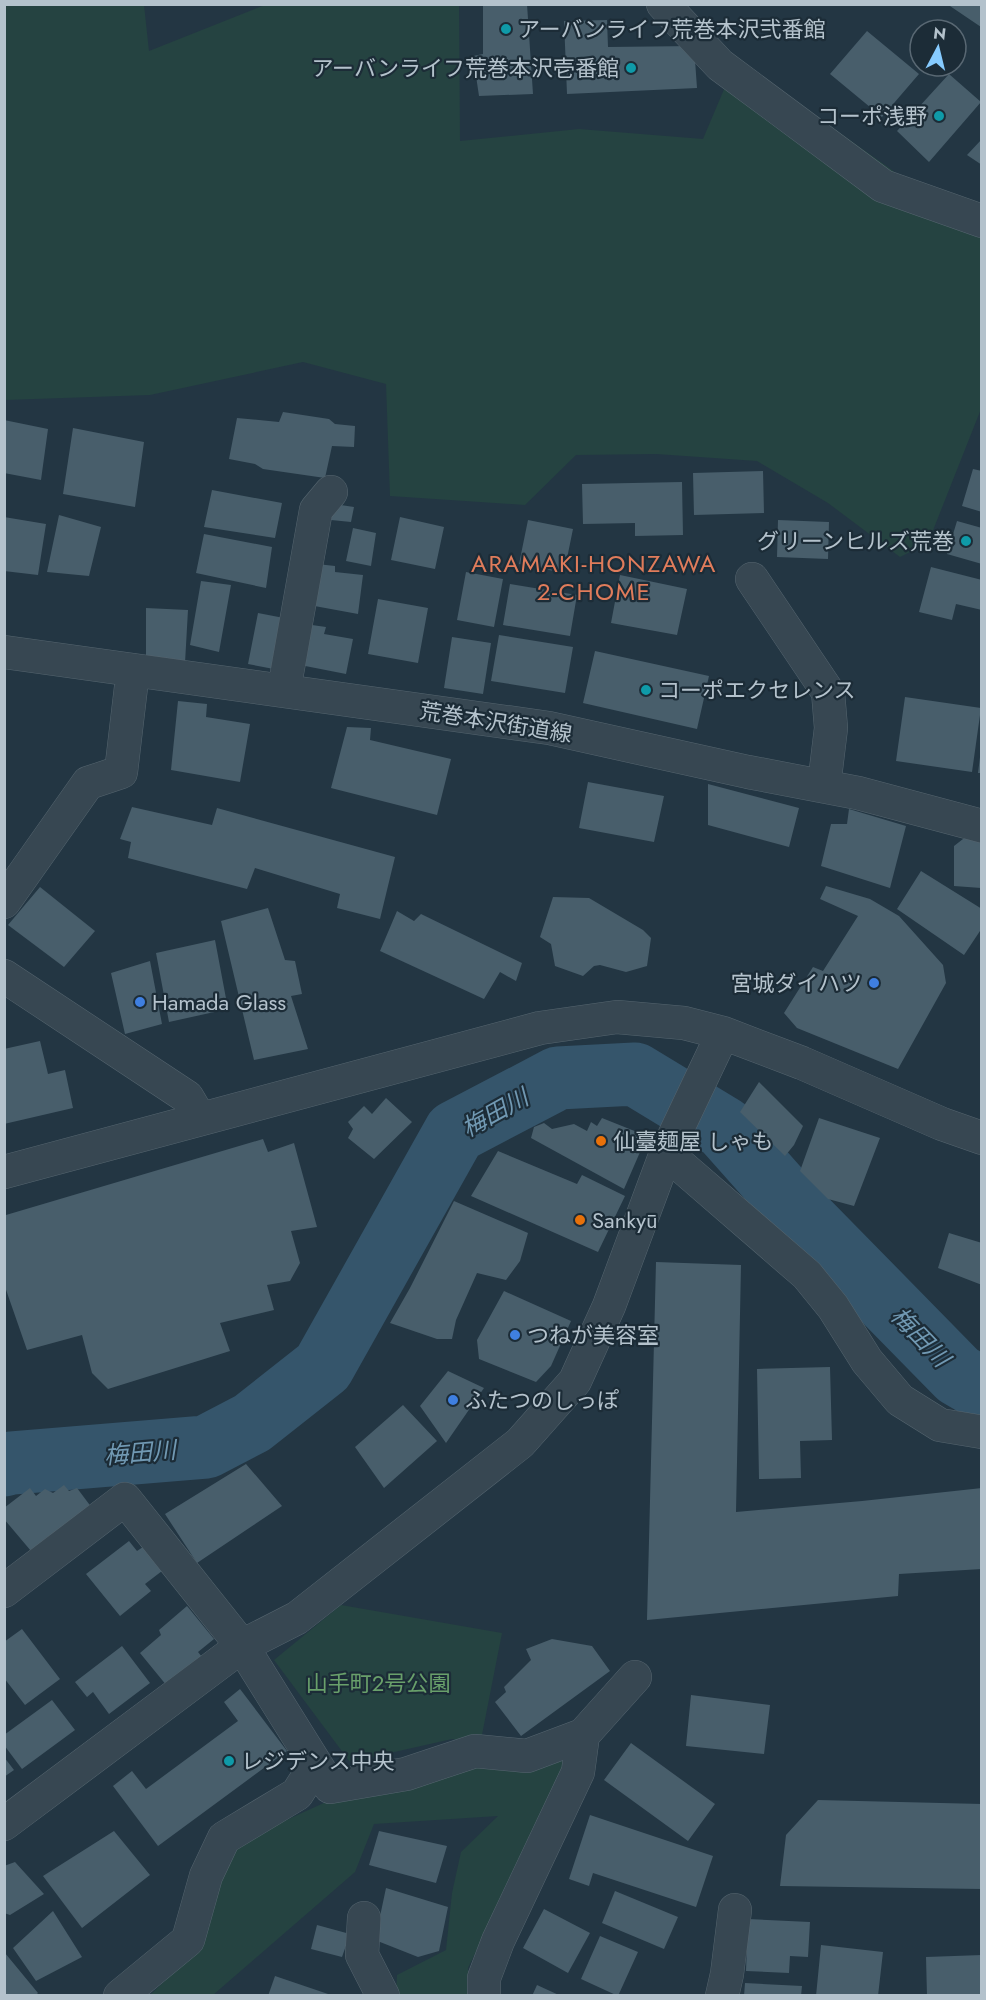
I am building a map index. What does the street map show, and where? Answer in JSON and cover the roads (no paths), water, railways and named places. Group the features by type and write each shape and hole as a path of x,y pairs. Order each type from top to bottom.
{"street":[{"path":"663,4 720,65 883,186 981,221"},
{"path":"284,690 316,510 331,492"},
{"path":"752,579 828,692 831,728 824,786"},
{"name":"荒巻本沢街道線","path":"4,652 549,728 748,772 858,793 981,826"},
{"path":"4,902 88,783 121,772 133,670"},
{"path":"4,976 187,1097 200,1119"},
{"path":"4,1172 540,1028 617,1017 684,1023 723,1033 802,1063 942,1124 981,1138"},
{"path":"4,1824 242,1646 297,1618 520,1443 575,1381 609,1306 667,1152 723,1033"},
{"path":"667,1152 807,1275 833,1307 867,1361 900,1400 940,1425 981,1432"},
{"path":"4,1591 124,1499 242,1646 330,1787 406,1774 475,1751 526,1756 583,1735 636,1677"},
{"path":"483,1995 484,1978 498,1941 578,1772 583,1735"},
{"path":"120,1995 188,1940 206,1876 224,1838 297,1794 316,1764"},
{"path":"722,1995 735,1910"},
{"path":"364,1918 362,1955 382,1995"}],"waterway":[{"name":"梅田川","path":"4,1465 206,1447 252,1423 323,1367 455,1132 558,1078 635,1074 724,1128 803,1217 958,1375 982,1389"}],"place":[{"name":"アーバンライフ荒巻本沢弐番館","path":"506,29"},
{"name":"アーバンライフ荒巻本沢壱番館","path":"631,68"},
{"name":"コーポ浅野","path":"939,116"},
{"name":"グリーンヒルズ荒巻","path":"966,541"},
{"name":"コーポエクセレンス","path":"646,690"},
{"name":"宮城ダイハツ","path":"874,983"},
{"name":"Hamada Glass","path":"140,1002"},
{"name":"仙臺麺屋 しゃも","path":"601,1141"},
{"name":"Sankyū","path":"580,1220"},
{"name":"つねが美容室","path":"515,1335"},
{"name":"ふたつのしっぽ","path":"453,1400"},
{"name":"レジデンス中央","path":"229,1761"}],"district":[{"name":"ARAMAKI-HONZAWA 2-CHOME","path":"594,578"}],"park label":[{"name":"山手町2号公園","path":"378,1683"}]}
